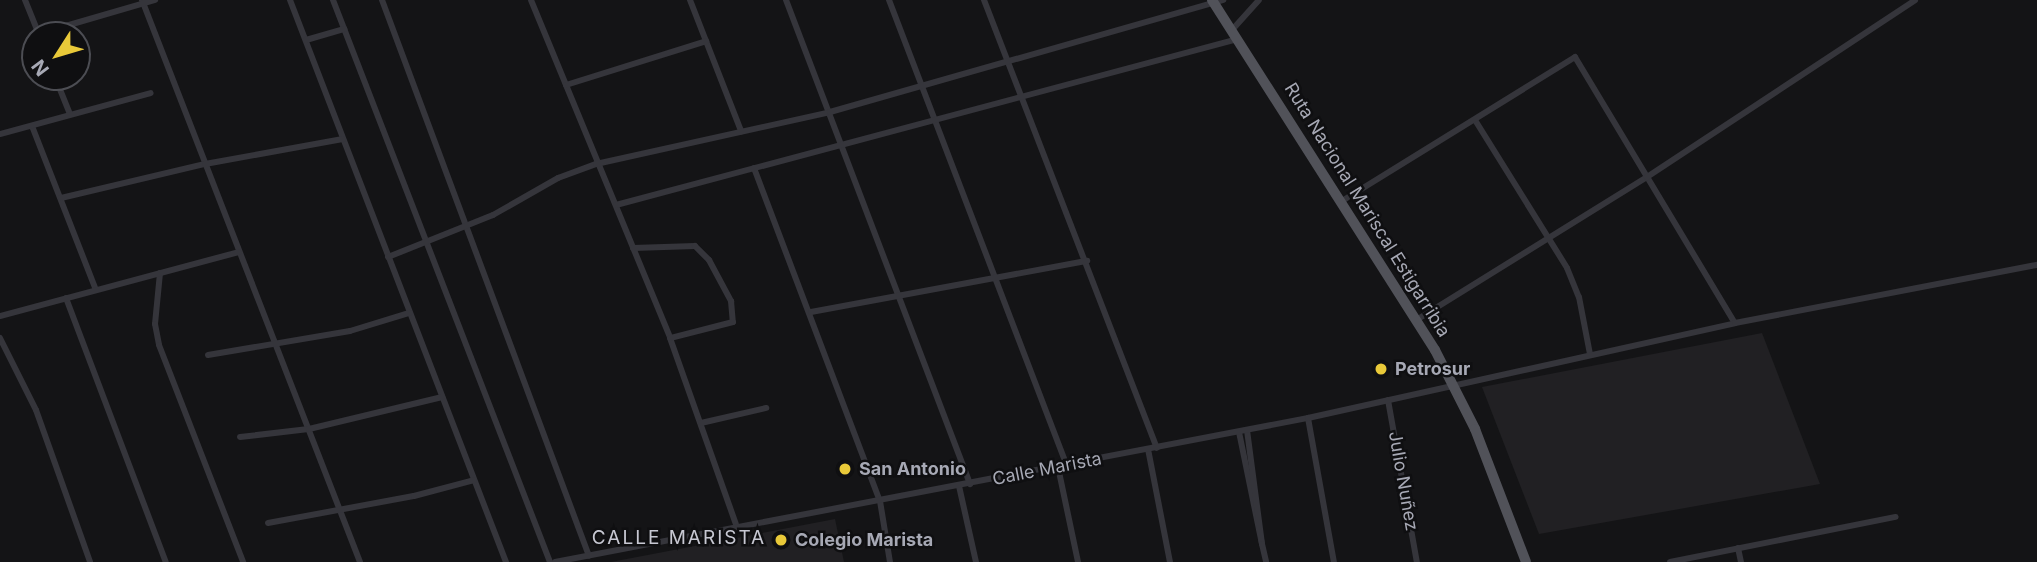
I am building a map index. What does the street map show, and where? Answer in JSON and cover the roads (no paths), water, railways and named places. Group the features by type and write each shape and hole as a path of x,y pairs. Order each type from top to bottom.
{"main road":[{"name":"Ruta Nacional Mariscal Estigarribia","path":"1216,1 1418,319 1454,385 1526,562"}],"street":[{"path":"25,0 33,21"},
{"path":"83,21 155,0"},
{"path":"290,0 506,562"},
{"path":"333,0 550,562"},
{"path":"382,0 589,556"},
{"path":"531,0 596,164 616,205 670,338 736,524"},
{"path":"690,0 741,131"},
{"path":"786,0 903,298 970,484"},
{"path":"889,0 924,85 1067,465"},
{"path":"984,0 1024,94 1157,447"},
{"path":"616,205 936,119 1235,34 1259,0"},
{"path":"1418,319 1647,177 1915,0"},
{"path":"388,257 426,238 468,225 558,178 596,164 830,112 1216,1"},
{"path":"143,2 360,562"},
{"path":"306,40 344,29"},
{"path":"566,85 706,41"},
{"path":"1342,201 1575,57 1735,323"},
{"path":"61,91 70,114"},
{"path":"0,134 151,93"},
{"path":"1475,120 1549,238 1579,297 1590,354"},
{"path":"32,126 96,290"},
{"path":"61,198 205,164 343,139"},
{"path":"754,168 811,312 880,501 890,562"},
{"path":"633,248 695,246 709,260 731,301 733,323 670,338"},
{"path":"0,316 239,252"},
{"path":"811,312 903,298 1087,261"},
{"name":"Calle Marista","path":"555,562 736,524 880,501 1308,418 1735,323 2037,265"},
{"path":"160,273 155,324 159,345 243,562"},
{"path":"66,298 166,562"},
{"path":"208,355 350,331 409,313"},
{"path":"0,338 36,410 90,562"},
{"path":"0,362 10,359"},
{"path":"240,437 309,429 442,397"},
{"name":"Julio Nuñez","path":"1388,400 1417,562"},
{"path":"701,423 766,408"},
{"path":"1308,418 1334,562"},
{"path":"1243,431 1266,562"},
{"path":"1148,449 1170,562"},
{"path":"1058,467 1078,562"},
{"path":"268,523 414,496 474,480"},
{"path":"959,486 976,562"},
{"path":"1670,562 1896,517"},
{"path":"1738,548 1741,562"}],"place":[{"name":"Petrosur","path":"1381,369"},
{"name":"San Antonio","path":"845,469"},
{"name":"Colegio Marista","path":"781,540"}],"district":[{"name":"CALLE MARISTA","path":"679,538"}]}
